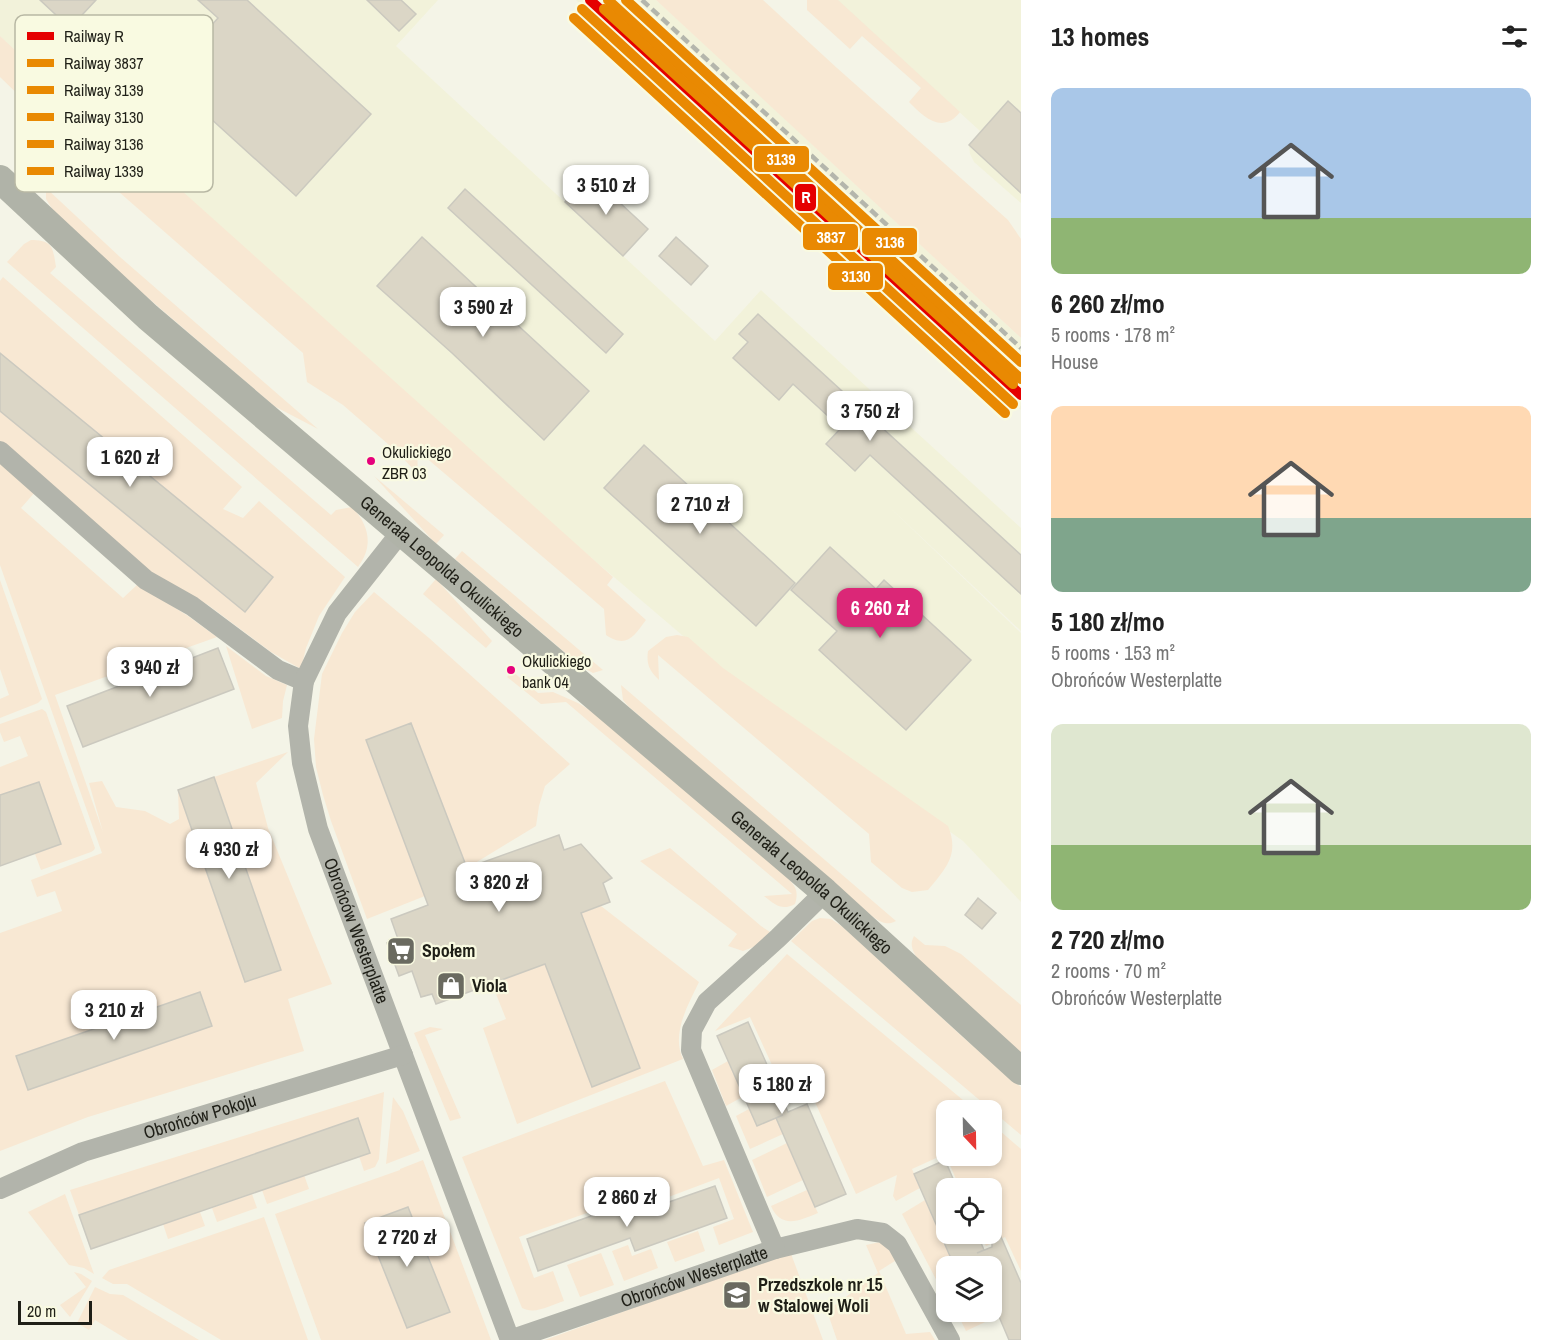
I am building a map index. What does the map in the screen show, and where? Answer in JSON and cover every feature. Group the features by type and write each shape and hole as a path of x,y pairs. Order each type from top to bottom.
{"street":[{"name":"Generała Leopolda Okulickiego","path":"0,179 148,317 825,892 1021,1071"},
{"path":"0,451 146,580 192,606 278,670 304,681"},
{"name":"Obrońców Westerplatte","path":"401,532 338,613 304,681 298,726 302,763 318,829 510,1340 775,1249 857,1229 883,1233 897,1244 950,1340"},
{"name":"Obrońców Westerplatte","path":"775,1249 691,1050 692,1030 707,1002 825,892"},
{"name":"Obrońców Pokoju","path":"0,1189 84,1152 403,1055"}],"shaded area":[{"path":"0,0 438,0 396,46 715,341 761,290 1021,528 1021,631 883,501 1021,633 1021,902 963,841 723,670 391,387 154,192 213,192 213,15 15,15 15,50 0,36"},
{"path":"576,0 656,0 702,42 1021,338 1021,410"},
{"path":"656,0 763,0 1008,220 1021,239 1021,338"},
{"path":"807,0 838,0 960,112 947,122 940,123 927,118 909,102 921,88 862,36 850,49 807,10"},
{"path":"837,0 1021,0 1021,203 974,162 969,145 980,131"},
{"path":"0,36 15,50 15,92 0,77"},
{"path":"46,192 50,192 120,257 318,429 274,406 119,273 54,212 46,199"},
{"path":"119,192 183,192 613,577 607,585 646,620 634,635 625,641 619,641 606,635 604,609 417,450 418,474 396,451 343,405 307,382 303,353"},
{"path":"31,240 38,240 51,246 56,267 50,273 331,515 336,510 352,507 366,528 368,544 358,567 7,262"},
{"path":"3,277 242,487 223,509 243,518 259,501 345,577 319,616 306,648 301,669 271,652 208,605 152,574 0,443 0,281"},
{"path":"0,463 36,491 21,508 123,598 138,584 217,637 55,695 103,832 89,783 102,781 116,807 145,811 170,824 179,819 178,790 245,982 280,970 214,777 288,752 256,783 268,828 332,984 288,999 304,1051 88,1117 0,1151 0,933 62,911 55,891 37,897 31,880 102,853 0,565","holes":["200,992 212,1026 27,1089 16,1056"]},
{"path":"374,476 444,535 436,544"},
{"path":"462,551 603,670 593,673 582,667 455,559"},
{"path":"436,579 492,641 486,648 423,594"},
{"path":"0,580 42,699 38,703 0,718 0,699 9,695 0,669"},
{"path":"374,592 570,764 545,786 536,826 467,868 411,723 366,740 425,896 367,919 323,795 316,767 314,739 322,674 355,612"},
{"path":"677,635 688,637 723,668 948,826 952,845 949,861 928,890 912,892 902,888 871,862 869,834 658,655 659,680 653,674 649,667 648,651 666,637"},
{"path":"226,646 266,676 287,685 282,718 252,729"},
{"path":"512,671 538,693 553,692 593,712 783,873 793,883 796,890 795,904 786,907 779,906 764,896 792,894 566,702 541,704 507,677"},
{"path":"621,685 896,921 881,922 873,917 628,706 623,700"},
{"path":"42,709 46,712 95,848 91,852 41,870 35,854 61,844 39,782 0,795 0,767 28,756 20,736 4,742 0,724"},
{"path":"670,848 770,932 756,946 743,951 728,946 737,934 640,861"},
{"path":"601,906 699,982 682,1020 679,1040 683,1059 517,1124 483,1028 506,1019 492,984 521,973 509,941 533,932 592,1086 640,1068 581,913"},
{"path":"820,918 831,919 843,927 1021,1087 1021,1135 1002,1119 1002,1100 980,1100 791,941 812,921"},
{"path":"914,936 925,945 945,946 961,954 1021,1005 1021,1053 918,960 912,945"},
{"path":"787,954 963,1100 936,1100 936,1158 912,1169 920,1188 896,1201 893,1196 897,1175 856,1194 811,1093 789,1102 750,1017 715,1031"},
{"path":"430,1027 443,1029 425,1035 461,1118 450,1121 414,1033"},
{"path":"728,1061 744,1096 726,1106 712,1070"},
{"path":"665,1081 703,1166 724,1160 753,1232 719,1245 713,1227 734,1219 719,1178 626,1213 621,1201 519,1237 534,1278 553,1271 564,1301 538,1310 522,1308 462,1157"},
{"path":"384,1092 379,1159 375,1167 364,1171 359,1156 79,1215 70,1190"},
{"path":"393,1097 403,1111 420,1151 386,1164"},
{"path":"749,1109 776,1118 783,1134 750,1149 736,1116"},
{"path":"1002,1133 1021,1149 1021,1271 1005,1237 1002,1238 1002,1178 956,1178 950,1166 1002,1166"},
{"path":"787,1143 803,1180 767,1197 752,1160"},
{"path":"423,1160 491,1340 321,1340 275,1214"},
{"path":"304,1175 309,1189 267,1204 262,1190"},
{"path":"807,1190 818,1213 791,1221 780,1218 775,1213 771,1206"},
{"path":"65,1194 94,1274 84,1268 69,1265 28,1212"},
{"path":"252,1194 257,1208 217,1222 212,1208"},
{"path":"925,1200 936,1225 936,1244 945,1244 950,1256 936,1256 936,1279 902,1214"},
{"path":"200,1212 205,1226 168,1239 163,1224"},
{"path":"264,1217 308,1340 221,1340 127,1284 113,1284 102,1278 109,1270"},
{"path":"698,1231 705,1251 675,1262 667,1242"},
{"path":"880,1242 890,1248 898,1259 879,1271 906,1334 930,1332 935,1340 837,1340 827,1311 878,1273 866,1245"},
{"path":"628,1245 632,1256 651,1249 658,1268 624,1281 612,1251"},
{"name":"Przedszkole nr 15 w Stalowej Woli","path":"790,1251 823,1340 545,1340"},
{"path":"601,1253 614,1285 580,1297 567,1265"},
{"path":"74,1272 92,1281 70,1317 60,1305 86,1287"},
{"path":"95,1287 110,1294 123,1295 199,1340 128,1340 95,1320 89,1330 77,1323"},
{"path":"962,1322 985,1322 966,1331"}],"building":[{"path":"40,0 96,0 82,15 56,15"},
{"path":"198,0 247,0 371,114 296,196 213,121 213,24 218,18"},
{"path":"367,0 401,0 416,14 399,31"},
{"path":"1008,101 1021,113 1021,193 969,145"},
{"path":"590,175 648,229 623,256 565,202"},
{"path":"465,189 623,334 606,353 448,208"},
{"path":"422,237 589,391 544,440 377,286"},
{"path":"676,237 708,266 691,285 659,256"},
{"path":"758,314 1021,555 1021,594 870,455 855,471 826,444 841,428 793,384 779,400 733,358 748,342 739,334"},
{"path":"0,353 273,577 245,612 0,411"},
{"path":"644,445 795,583 756,626 604,488"},
{"path":"830,547 876,589 884,580 971,660 906,730 819,650 837,631 791,590"},
{"path":"218,648 234,689 83,747 67,706"},
{"path":"411,723 467,868 559,835 564,850 581,844 612,878 603,883 610,902 581,913 640,1068 592,1087 545,964 436,1004 432,994 421,997 412,971 399,976 387,943 398,939 391,919 428,905 366,740"},
{"path":"214,777 281,970 245,982 178,790"},
{"path":"39,782 61,844 0,866 0,795"},
{"path":"978,898 996,913 982,929 965,915"},
{"path":"200,992 212,1026 28,1090 16,1056"},
{"path":"748,1022 788,1112 807,1104 846,1194 815,1207 776,1118 783,1115 757,1126 717,1036"},
{"path":"358,1118 370,1153 91,1249 79,1215"},
{"path":"936,1164 936,1166 948,1166 953,1178 936,1178 936,1224 914,1174"},
{"path":"715,1186 727,1218 635,1251 630,1238 538,1271 527,1239 619,1206 623,1218"},
{"path":"408,1207 450,1312 407,1328 365,1223"},
{"path":"1002,1239 1021,1283 1021,1340 1009,1340 1001,1322 1002,1256 950,1256 945,1244 982,1244 984,1250 977,1253 992,1247 992,1244 1002,1244"}],"railway":[{"path":"642,0 1021,348"}],"rail line":[{"name":"R","path":"590,0 1021,395"},
{"name":"3139","path":"608,0 1021,379"},
{"name":"3136","path":"626,0 1021,362"},
{"name":"3837","path":"582,9 1013,404"},
{"name":"1339","path":"604,9 1013,384"},
{"name":"3130","path":"574,18 1005,413"}],"place":[{"name":"Okulickiego ZBR 03","path":"371,461"},
{"name":"Okulickiego bank 04","path":"511,670"},
{"name":"Społem","path":"401,951"},
{"name":"Viola","path":"451,986"},
{"name":"Przedszkole nr 15 w Stalowej Woli","path":"737,1295"}]}
